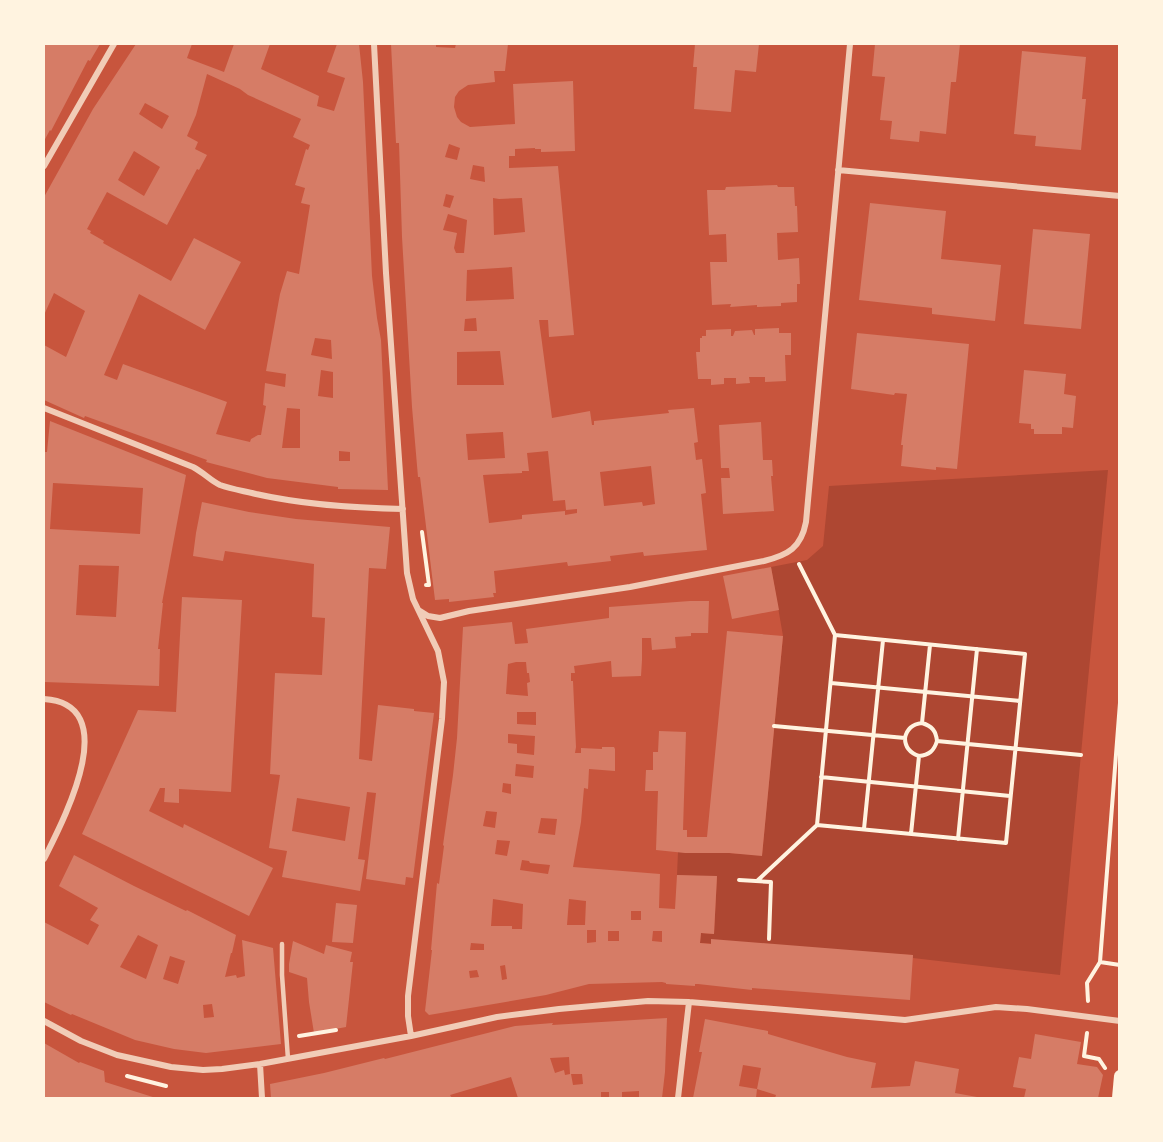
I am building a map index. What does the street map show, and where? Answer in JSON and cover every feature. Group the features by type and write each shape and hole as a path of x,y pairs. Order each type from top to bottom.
{"main road":[{"path":"1118,1098 1119,1076"}],"street":[{"path":"44,166 114,44"},
{"path":"374,44 384,239 407,573 417,609 438,651 442,665 444,691 439,749 408,996 411,1036"},
{"path":"417,609 433,618 550,600 764,561 776,558 796,546 801,539 806,522 850,44"},
{"path":"838,170 1119,196"},
{"path":"44,408 193,467 226,487 314,504 403,509"},
{"path":"44,699 62,702 71,707 79,716 85,739 80,774 72,799 44,859"},
{"path":"44,1021 98,1048 126,1058 171,1068 203,1070 288,1059 497,1017 648,1001 689,1002 905,1020 996,1007 1119,1021"},
{"path":"678,1098 689,1002"},
{"path":"260,1064 262,1098"}],"lane":[{"path":"282,944 288,1059"}],"path":[{"path":"758,881 817,825 836,635 790,551"},
{"path":"817,825 1006,843 1024,654 836,635"},
{"path":"864,830 883,640"},
{"path":"922,723 930,645"},
{"path":"958,839 977,649"},
{"path":"831,683 1020,701"},
{"path":"1106,1077 1106,1068 1099,1059 1084,1056 1088,1017 1087,983 1100,962 1119,703"},
{"path":"922,723 932,727 937,741 929,754 919,756 910,752 905,738 913,725 922,723"},
{"path":"774,726 905,738"},
{"path":"937,741 1081,755"},
{"path":"911,834 919,756"},
{"path":"821,777 1010,796"},
{"path":"739,879 771,882 769,939"},
{"path":"1100,962 1119,965"},
{"path":"297,1037 336,1030"},
{"path":"117,1074 166,1086"}],"shaded area":[{"path":"1108,470 1060,975 913,958 913,955 700,943 701,933 714,934 717,877 677,875 678,852 762,855 783,636 771,567 807,560 823,546 829,486"}],"building":[{"path":"44,44 100,44 90,61 88,60 44,141"},
{"path":"136,44 192,44 187,58 224,72 234,44 270,44 261,69 319,96 317,106 334,111 345,78 327,72 337,44 359,44 363,82 372,276 381,340 388,490 338,489 338,487 267,478 206,462 207,460 85,416 84,418 44,400 44,345 66,357 85,311 54,293 44,315 44,197 93,109","holes":["207,74 301,119 293,137 310,145 308,150 306,149 295,185 305,188 301,203 310,205 299,274 287,271 280,294 266,371 286,374 285,387 265,383 263,405 266,406 261,435 251,439 250,442 216,434 227,402 123,364 117,380 104,375 139,294 205,330 241,262 194,238 171,281 103,243 104,241 87,229 107,192 167,225 207,155 195,149 198,142 187,136 196,115","145,103 169,116 162,129 139,114","134,151 160,167 144,196 118,180","315,338 331,340 332,359 311,355","321,370 333,372 333,398 318,396","287,408 300,409 300,448 282,448","339,451 350,452 350,461 339,461"]},
{"path":"391,44 436,44 436,47 455,48 456,44 508,44 505,71 494,71 495,82 468,85 455,97 454,107 457,117 470,127 515,124 513,84 573,81 575,151 541,152 541,149 535,148 515,149 515,156 509,156 509,168 558,166 574,335 549,337 548,320 539,320 552,418 590,411 592,425 594,425 594,421 694,408 698,442 694,443 696,460 702,459 706,493 701,494 707,550 644,556 643,552 610,556 611,561 568,566 567,562 494,571 496,593 493,593 494,597 449,602 449,599 435,600 420,477 418,477 412,407 399,143 396,143","holes":["449,144 460,148 457,160 445,157","473,165 484,167 485,182 470,179","446,194 454,196 450,208 443,206","493,198 522,198 525,232 494,235","448,214 467,220 464,253 456,253 454,248 457,233 443,230","512,267 514,299 466,301 467,270","476,318 477,331 464,331 465,319","500,351 504,385 457,385 457,352","503,432 505,458 468,460 466,434","548,451 553,501 565,500 566,510 577,509 577,513 565,515 565,511 522,515 522,519 489,523 483,475 522,473 522,471 529,471 527,453","651,466 655,504 643,506 642,502 604,506 600,472"]},
{"path":"695,44 759,44 756,72 735,70 731,112 694,109 697,67 693,67"},
{"path":"875,44 960,44 956,82 951,82 946,134 920,131 919,142 890,139 892,121 880,120 885,77 872,76"},
{"path":"1022,51 1086,57 1082,99 1086,99 1081,150 1035,146 1036,136 1014,134"},
{"path":"777,185 778,187 794,187 798,232 777,233 778,260 799,258 800,284 797,284 797,302 781,303 781,306 757,307 757,305 730,307 731,304 712,305 710,262 727,262 726,234 709,235 707,190"},
{"path":"870,203 946,211 941,259 1001,265 995,321 932,314 932,308 859,300"},
{"path":"1033,229 1090,234 1081,329 1024,324"},
{"path":"779,328 779,333 791,333 791,355 785,355 786,381 765,382 765,377 749,377 750,383 736,384 736,378 724,378 724,384 711,385 711,379 698,379 696,352 700,352 700,338 706,336 706,330 731,329 731,336 733,336 735,331 752,330 755,335 755,329"},
{"path":"857,333 969,344 957,469 936,467 936,470 901,466 907,394 895,393 894,395 851,389"},
{"path":"1024,370 1066,374 1064,394 1076,396 1073,428 1062,427 1062,434 1034,434 1031,424 1019,423"},
{"path":"50,421 186,475 162,603 158,649 160,649 159,686 44,682 44,452 47,452","holes":["53,483 143,488 140,534 50,529","79,565 119,566 116,617 76,615"]},
{"path":"761,422 763,460 772,460 774,511 723,514 721,478 730,478 729,468 721,468 719,425"},
{"path":"202,502 296,519 390,527 386,569 369,568 359,759 372,761 378,705 434,713 413,878 406,877 405,885 366,879 376,793 367,792 358,859 365,860 360,891 282,877 287,851 269,848 280,775 270,774 275,673 322,675 325,618 312,617 314,564 225,551 223,561 193,556","holes":["297,798 350,807 345,841 292,831"]},
{"path":"771,567 779,610 732,619 723,576"},
{"path":"182,597 242,600 231,792 179,789 179,803 164,802 165,788 160,788 149,811 183,828 184,824 273,868 249,916 82,834 138,710 176,712"},
{"path":"709,601 708,633 691,633 691,636 675,637 676,648 652,650 651,638 642,638 641,676 612,677 611,661 574,666 575,673 571,673 571,681 573,681 575,753 581,753 581,748 614,747 615,771 589,769 588,789 584,788 573,867 660,874 659,908 675,909 677,875 717,876 714,934 701,933 700,943 711,944 711,939 913,955 910,1000 662,982 589,984 546,995 429,1015 425,1011 437,883 439,884 457,738 463,627 512,622 515,644 528,643 526,629 609,618 609,607","holes":["526,662 530,682 527,683 528,696 506,694 508,664","517,712 536,712 536,725 517,724","508,734 535,736 534,755 517,753 517,744 508,743","516,764 534,766 533,778 515,776","503,783 511,784 511,794 502,792","486,811 497,812 495,828 483,826","541,818 557,819 555,835 538,833","497,840 510,841 507,856 495,854","522,860 550,865 548,874 520,870","493,899 523,904 522,929 512,929 512,926 491,926","569,899 586,901 585,925 567,925","631,911 641,911 641,920 631,920","587,930 596,930 596,942 587,943","608,931 619,931 619,941 608,941","653,931 662,931 662,942 652,941","471,943 484,944 484,950 470,950","505,965 507,979 502,980 500,966","477,970 479,977 470,978 469,971"]},
{"path":"727,631 783,636 762,856 656,850 658,791 645,791 646,770 653,770 653,752 658,752 659,731 686,732 683,830 687,830 687,837 707,837"},
{"path":"74,855 236,935 225,977 245,976 242,940 273,948 281,1044 206,1053 174,1049 135,1040 44,1002 44,922 88,945 99,925 90,920 98,908 59,886","holes":["138,935 158,945 146,979 120,967","170,956 185,961 178,984 163,979","212,1004 214,1017 204,1018 203,1005"]},
{"path":"336,903 357,905 353,943 332,942"},
{"path":"293,941 324,954 326,945 352,952 346,1027 314,1033 307,978 289,972"},
{"path":"667,1018 662,1098 639,1098 639,1091 622,1092 622,1098 609,1098 609,1092 601,1092 601,1098 518,1098 511,1077 450,1095 452,1098 271,1098 270,1084 385,1059 515,1026 553,1023 552,1025","holes":["569,1057 570,1074 565,1075 564,1070 555,1073 550,1058","571,1074 582,1074 583,1084 573,1085"]},
{"path":"705,1019 768,1031 768,1034 876,1063 871,1088 910,1086 915,1061 959,1069 955,1093 977,1098 775,1098 776,1095 757,1089 756,1098 693,1098 702,1052 699,1052","holes":["743,1065 761,1068 757,1089 739,1086"]},
{"path":"1035,1034 1081,1042 1077,1064 1097,1067 1103,1075 1098,1098 1024,1098 1026,1089 1013,1087 1019,1057 1031,1059"},
{"path":"44,1043 79,1063 104,1071 105,1082 156,1098 44,1098"}]}
